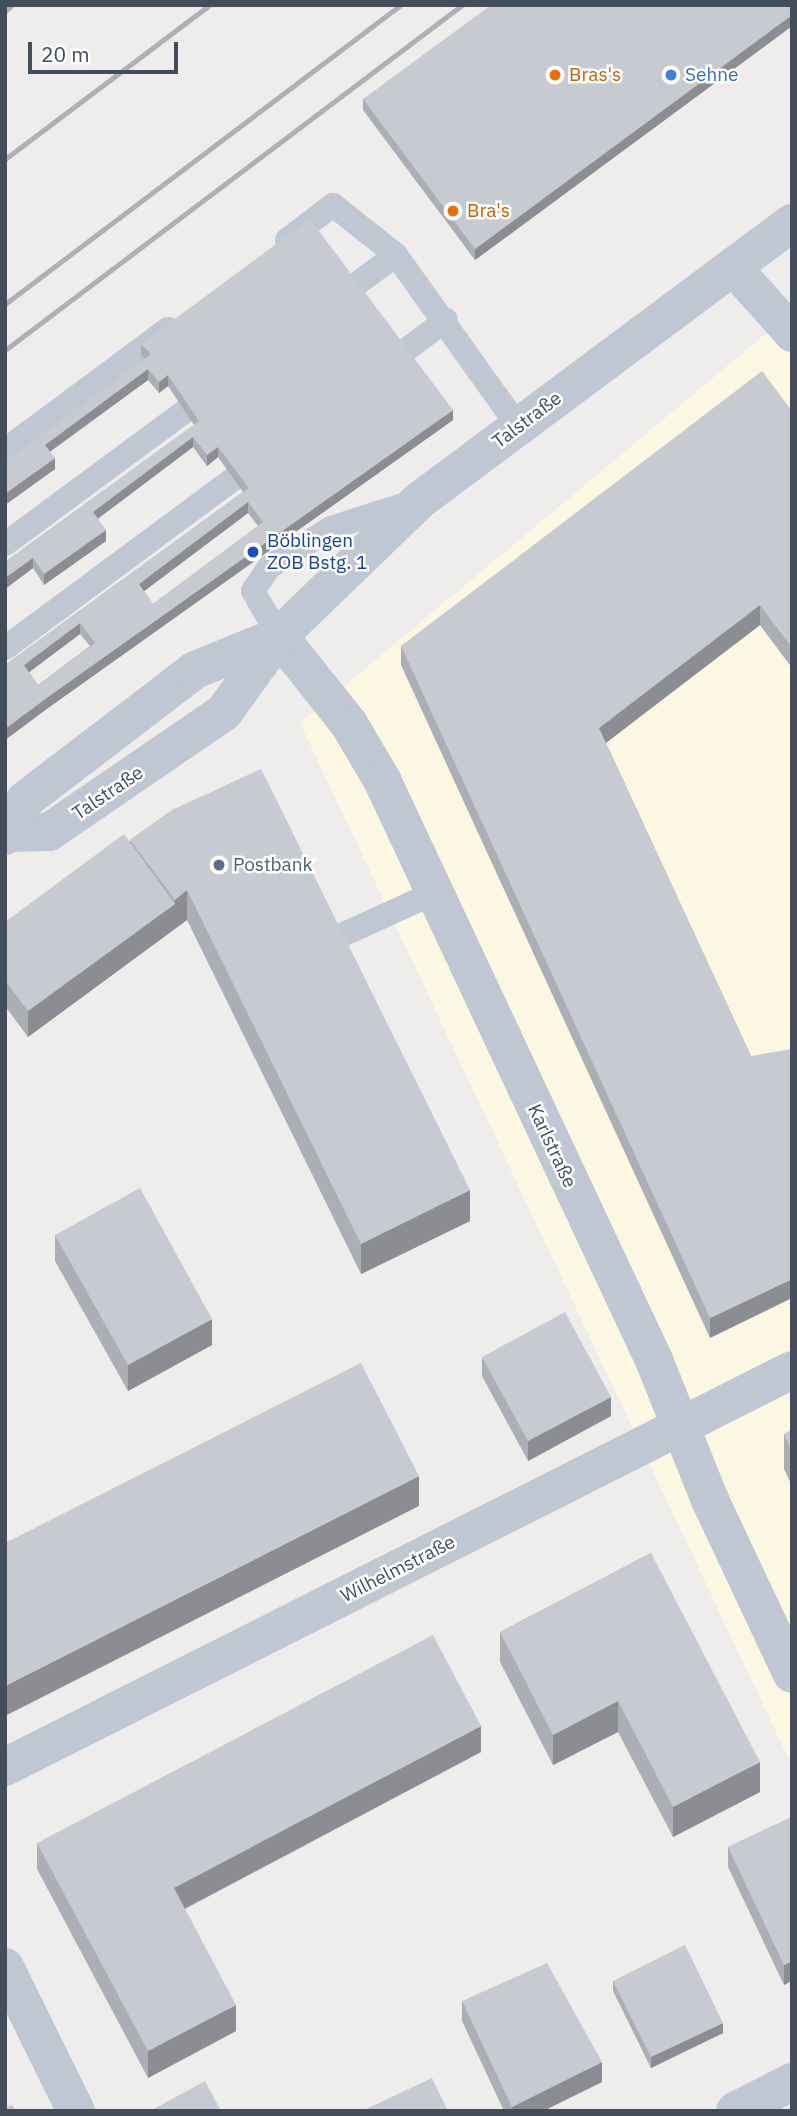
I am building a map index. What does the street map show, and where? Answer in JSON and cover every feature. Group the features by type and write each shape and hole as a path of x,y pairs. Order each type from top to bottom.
{"street":[{"name":"Talstraße","path":"7,835 49,832 224,712 279,636 420,500 732,265 792,223"},
{"path":"732,265 792,333"},
{"name":"Talstraße","path":"7,835 25,800 195,670 279,636"},
{"name":"Karlstraße","path":"279,636 349,724 654,1360 679,1428 792,1674"},
{"name":"Wilhelmstraße","path":"5,1768 792,1370"},
{"path":"5,1967 76,2111"},
{"path":"735,2111 792,2082"}],"lane":[{"path":"261,259 333,205 397,255 446,320 518,426"},
{"path":"308,320 397,255"},
{"path":"5,450 187,314"},
{"path":"360,384 446,320"},
{"path":"5,544 231,377"},
{"path":"5,648 285,440"},
{"path":"279,636 253,590 269,567 331,528 420,500"},
{"path":"331,940 432,894"}],"shaded area":[{"path":"792,305 792,1766 300,723 769,331"}],"building":[{"path":"491,5 792,5 792,15 475,249 363,99"},
{"path":"310,219 453,410 5,729 5,665 249,488 218,447 207,455 193,437 93,512 106,530 44,574 33,558 5,578 5,562 199,421 168,375 159,382 148,369 45,445 55,458 5,494 5,461 151,354 141,344","holes":["248,502 263,522 153,604 139,584","80,623 95,643 38,685 24,665"]},
{"path":"762,371 792,411 792,648 760,605 599,728 751,1056 792,1049 792,1279 710,1318 401,646"},
{"path":"261,769 470,1190 361,1244 187,890 175,900 130,840 174,809"},
{"path":"124,834 175,904 28,1011 5,980 5,922"},
{"path":"140,1188 212,1319 128,1365 55,1235"},
{"path":"565,1312 611,1397 528,1441 482,1357"},
{"path":"361,1363 419,1476 5,1686 5,1543"},
{"path":"792,1430 792,1452 784,1434"},
{"path":"651,1553 760,1762 673,1807 618,1701 553,1735 500,1632"},
{"path":"433,1635 481,1726 174,1888 236,2005 148,2051 37,1843"},
{"path":"792,1817 792,1961 784,1965 728,1847"},
{"path":"685,1945 723,2023 651,2057 613,1981"},
{"path":"547,1963 602,2062 512,2107 462,2001"},
{"path":"432,2078 448,2111 366,2109"},
{"path":"205,2081 221,2111 150,2111"},
{"path":"12,2105 16,2111 5,2111 5,2108"}],"railway":[{"path":"5,11 12,5"},
{"path":"5,159 209,5"},
{"path":"5,304 400,5"},
{"path":"5,350 462,5"}],"place":[{"name":"Bras's","path":"555,75"},
{"name":"Sehne","path":"671,75"},
{"name":"Bra's","path":"453,211"},
{"name":"Böblingen ZOB Bstg. 1","path":"253,552"},
{"name":"Postbank","path":"219,865"}]}
